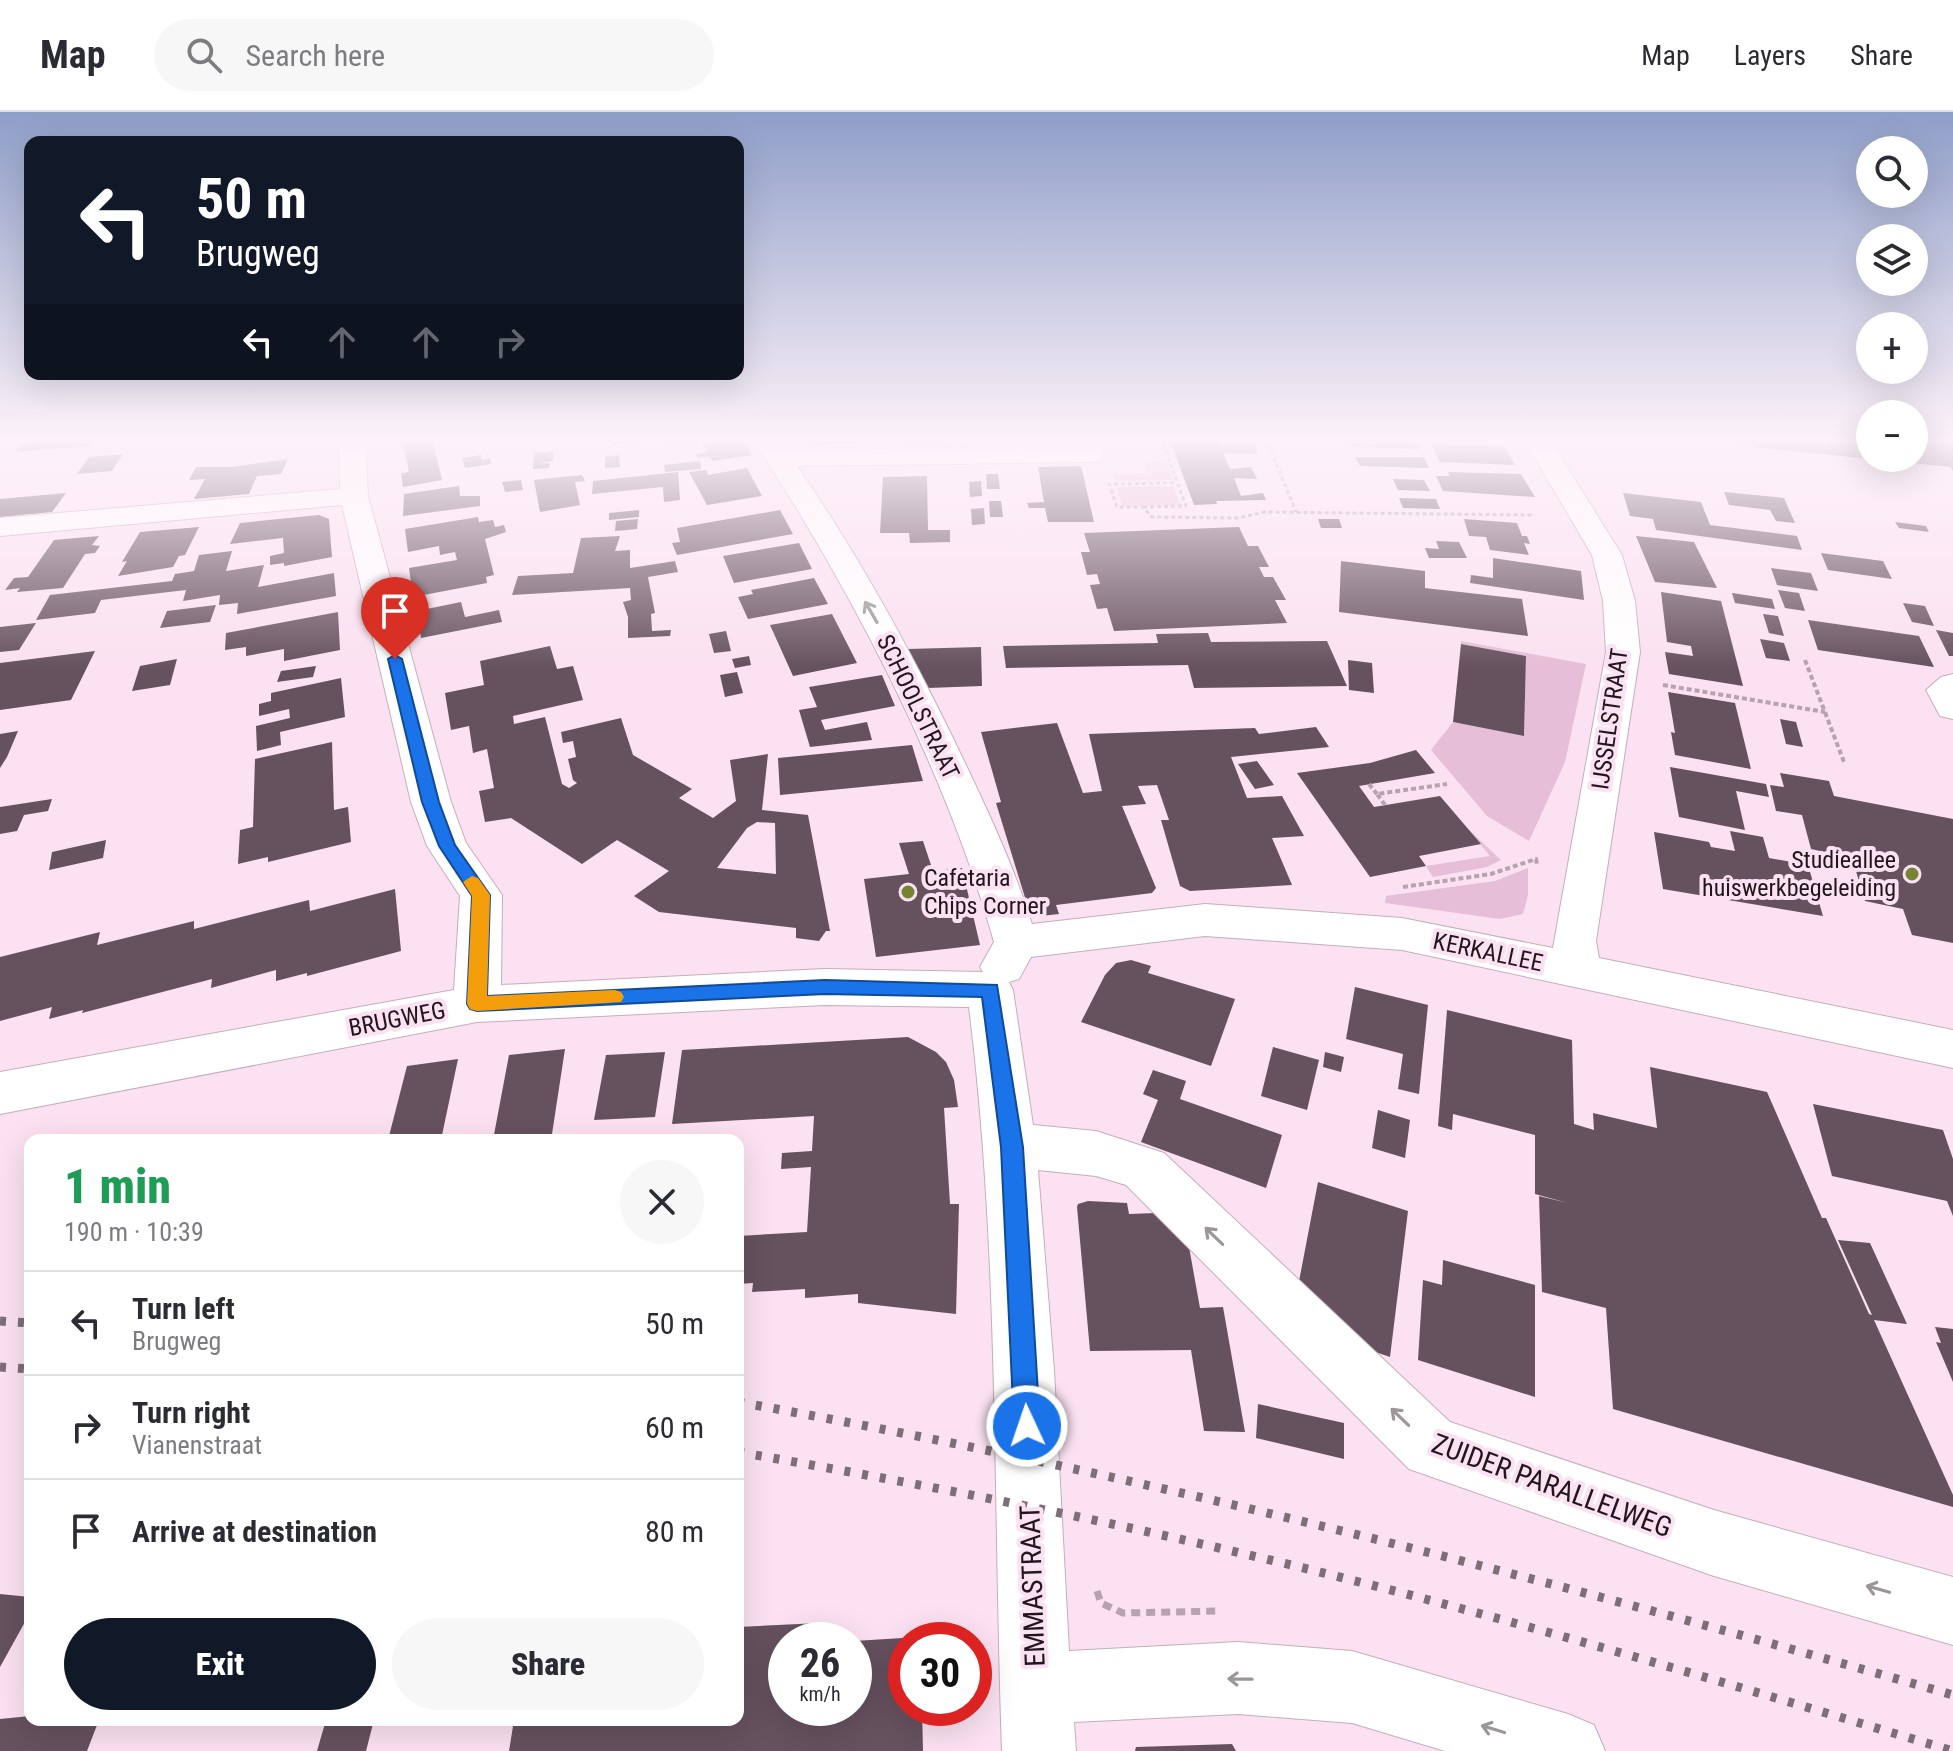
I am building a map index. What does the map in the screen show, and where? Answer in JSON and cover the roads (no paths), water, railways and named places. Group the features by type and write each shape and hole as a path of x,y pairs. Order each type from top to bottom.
{"street":[{"path":"0,527 143,514"},
{"path":"359,514 431,802 447,846 481,895 477,1004"},
{"name":"SCHOOLSTRAAT","path":"812,514 900,663 991,858 1003,966"},
{"name":"IJSSELSTRAAT","path":"1578,970 1574,941 1623,652 1619,601 1607,555 1582,514"},
{"path":"1953,684 1944,690 1953,708"},
{"name":"KERKALLEE","path":"1003,966 1205,920 1402,934 1953,1049"},
{"name":"BRUGWEG","path":"0,1093 477,1004 825,987 1003,966"},
{"name":"EMMASTRAAT","path":"1003,966 1029,1457 1037,1719"},
{"name":"ZUIDER PARALLELWEG","path":"1012,1147 1067,1148 1101,1153 1145,1169 1431,1447 1714,1543 1953,1611"},
{"path":"1037,1719 1238,1678 1352,1687 1568,1751"}],"railway":[{"path":"0,1321 24,1323"},
{"path":"0,1367 24,1369"},
{"path":"744,1403 1045,1463 1349,1533 1651,1611 1953,1695"},
{"path":"744,1453 1039,1509 1312,1570 1588,1644 1953,1751"}],"place":[{"name":"Studieallee huiswerkbegeleiding","path":"1912,874"},
{"name":"Cafetaria Chips Corner","path":"908,892"}]}
